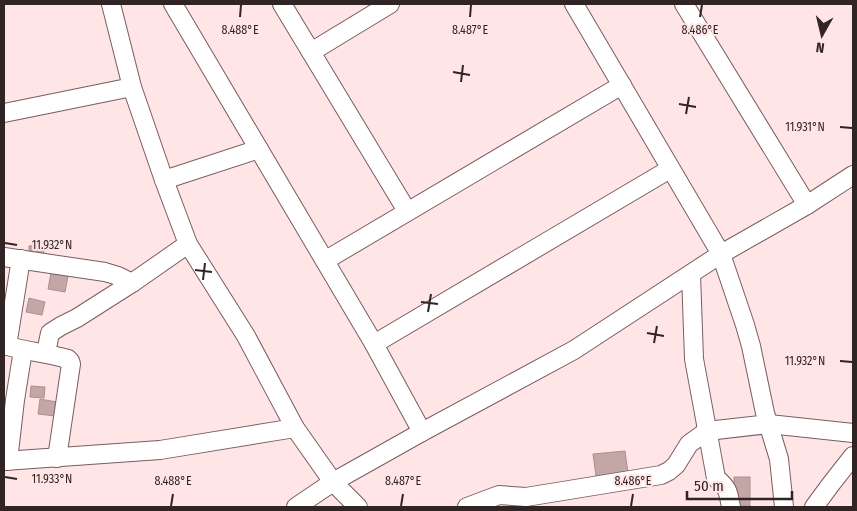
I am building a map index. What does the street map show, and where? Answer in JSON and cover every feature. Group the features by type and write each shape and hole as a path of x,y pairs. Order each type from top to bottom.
{"street":[{"path":"111,4 132,87 188,244 246,336 295,428 333,482 358,507"},
{"path":"173,4 326,260 422,432"},
{"path":"282,4 407,211"},
{"path":"311,52 390,4"},
{"path":"574,4 721,254 746,325 765,413 779,459 784,507"},
{"path":"684,4 807,205"},
{"path":"326,260 622,85"},
{"path":"4,113 132,87"},
{"path":"164,180 259,149"},
{"path":"374,344 670,169"},
{"path":"296,507 333,482 574,350 721,254 807,205 853,176"},
{"path":"46,353 50,332 77,318 132,283 188,244"},
{"path":"4,257 105,272 132,283"},
{"path":"21,259 11,347 15,400 6,461 160,450 295,428"},
{"path":"691,274 694,358 716,478 728,491 730,507"},
{"path":"11,347 46,353 70,361 57,458"},
{"path":"468,507 500,495 526,497 661,475 676,465 689,444 707,431 769,424 853,432"},
{"path":"814,507 853,456"}],"building":[{"path":"44,245 44,259 29,259 29,246"},
{"path":"51,273 68,276 65,292 48,289"},
{"path":"29,298 45,302 42,315 26,312"},
{"path":"31,386 45,387 44,398 30,397"},
{"path":"40,399 57,402 55,416 38,414"},
{"path":"625,451 628,473 596,476 593,454"},
{"path":"734,477 750,477 750,506 734,506"}]}
